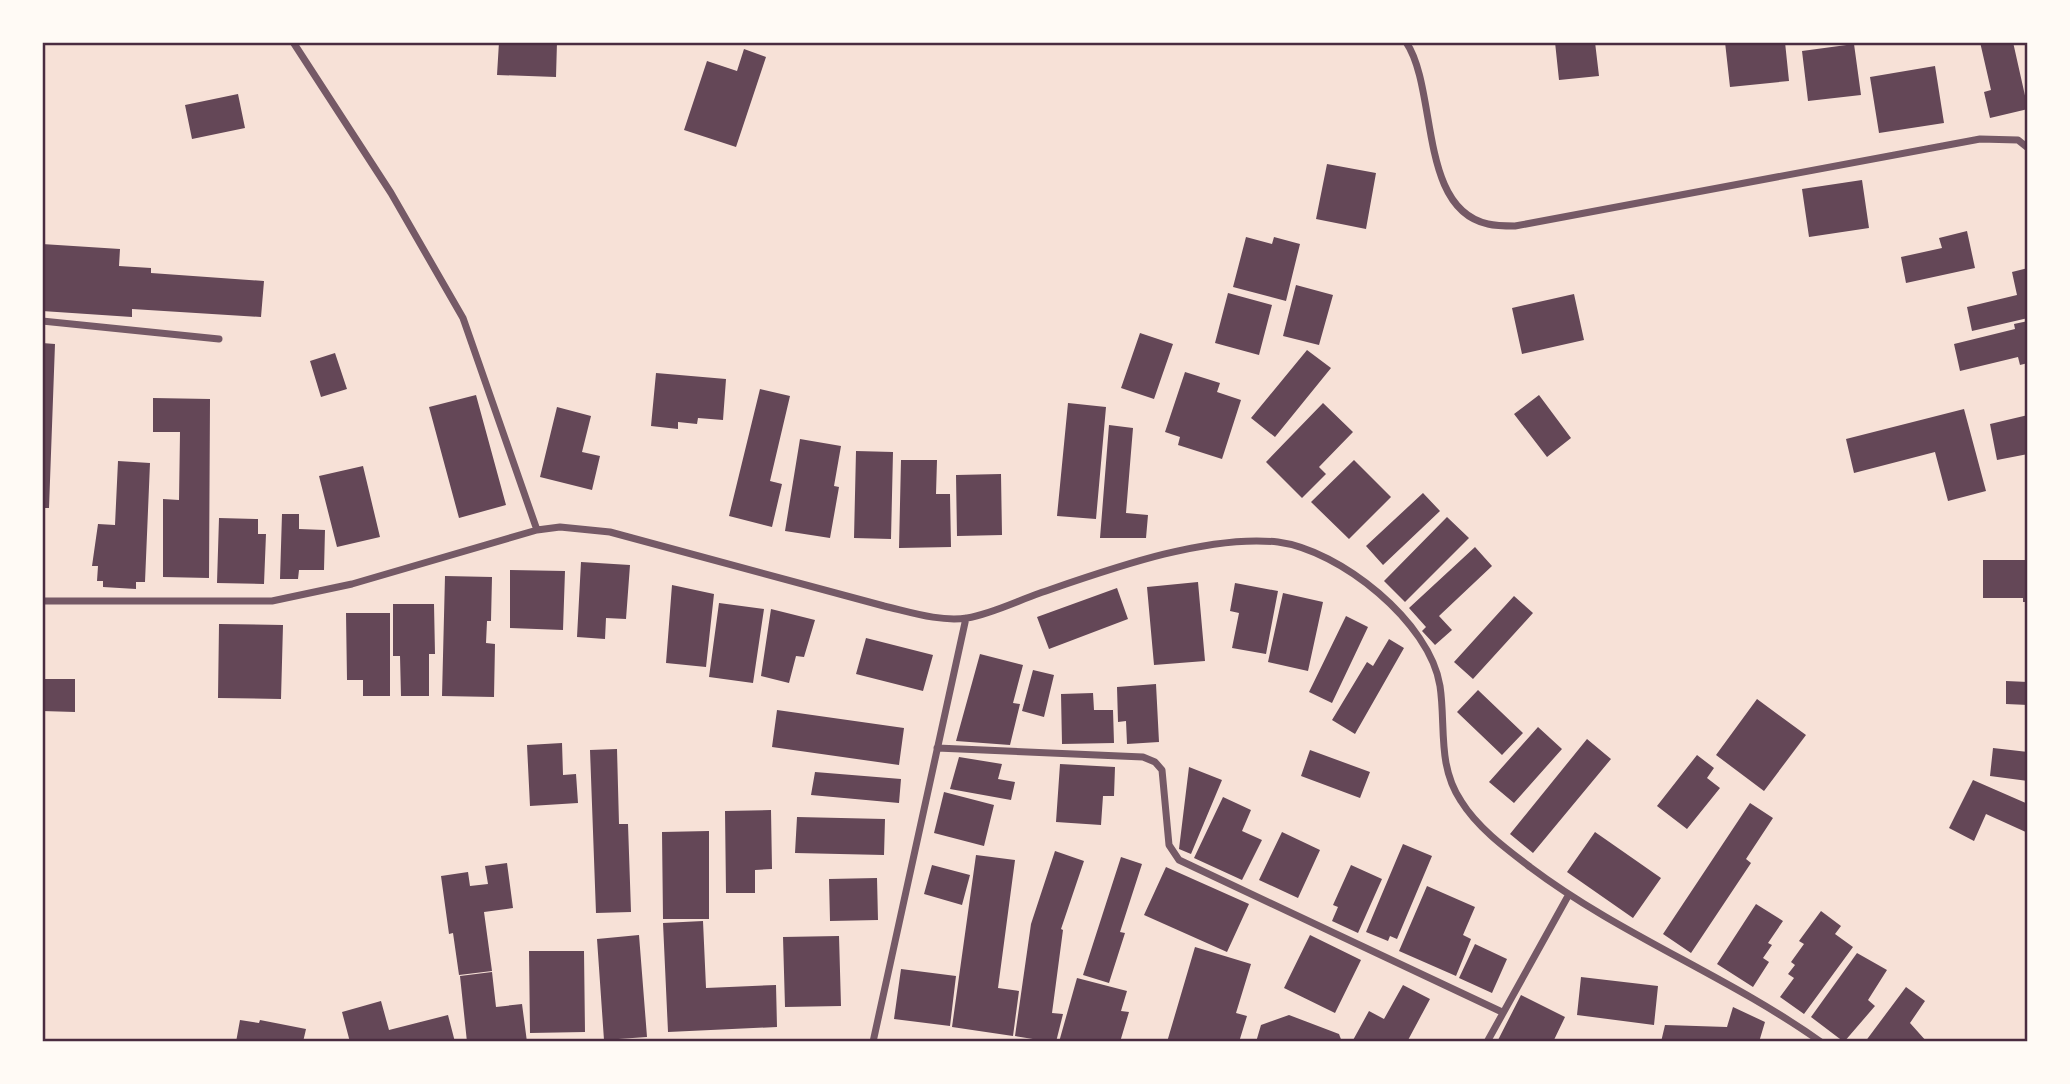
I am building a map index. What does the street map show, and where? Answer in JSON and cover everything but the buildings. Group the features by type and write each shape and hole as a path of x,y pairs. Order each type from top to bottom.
{"street":[{"path":"293,42 410,225 463,318 537,530"},
{"path":"1406,42 1416,62 1442,179 1465,214 1487,224 1515,226 1980,139 2018,140 2028,148"},
{"path":"42,321 219,339"},
{"path":"42,601 272,601 352,584 537,530 560,527 610,532 884,606 920,614 966,618 1160,556 1245,542 1279,542 1313,552 1370,587 1397,610 1419,638 1434,663 1440,687 1443,754 1450,782 1462,803 1501,843 1568,896 1821,1042"},
{"path":"873,1042 966,618"},
{"path":"937,748 1143,757 1155,762 1162,770 1169,845 1178,860 1502,1012"},
{"path":"1487,1042 1568,896"}]}
